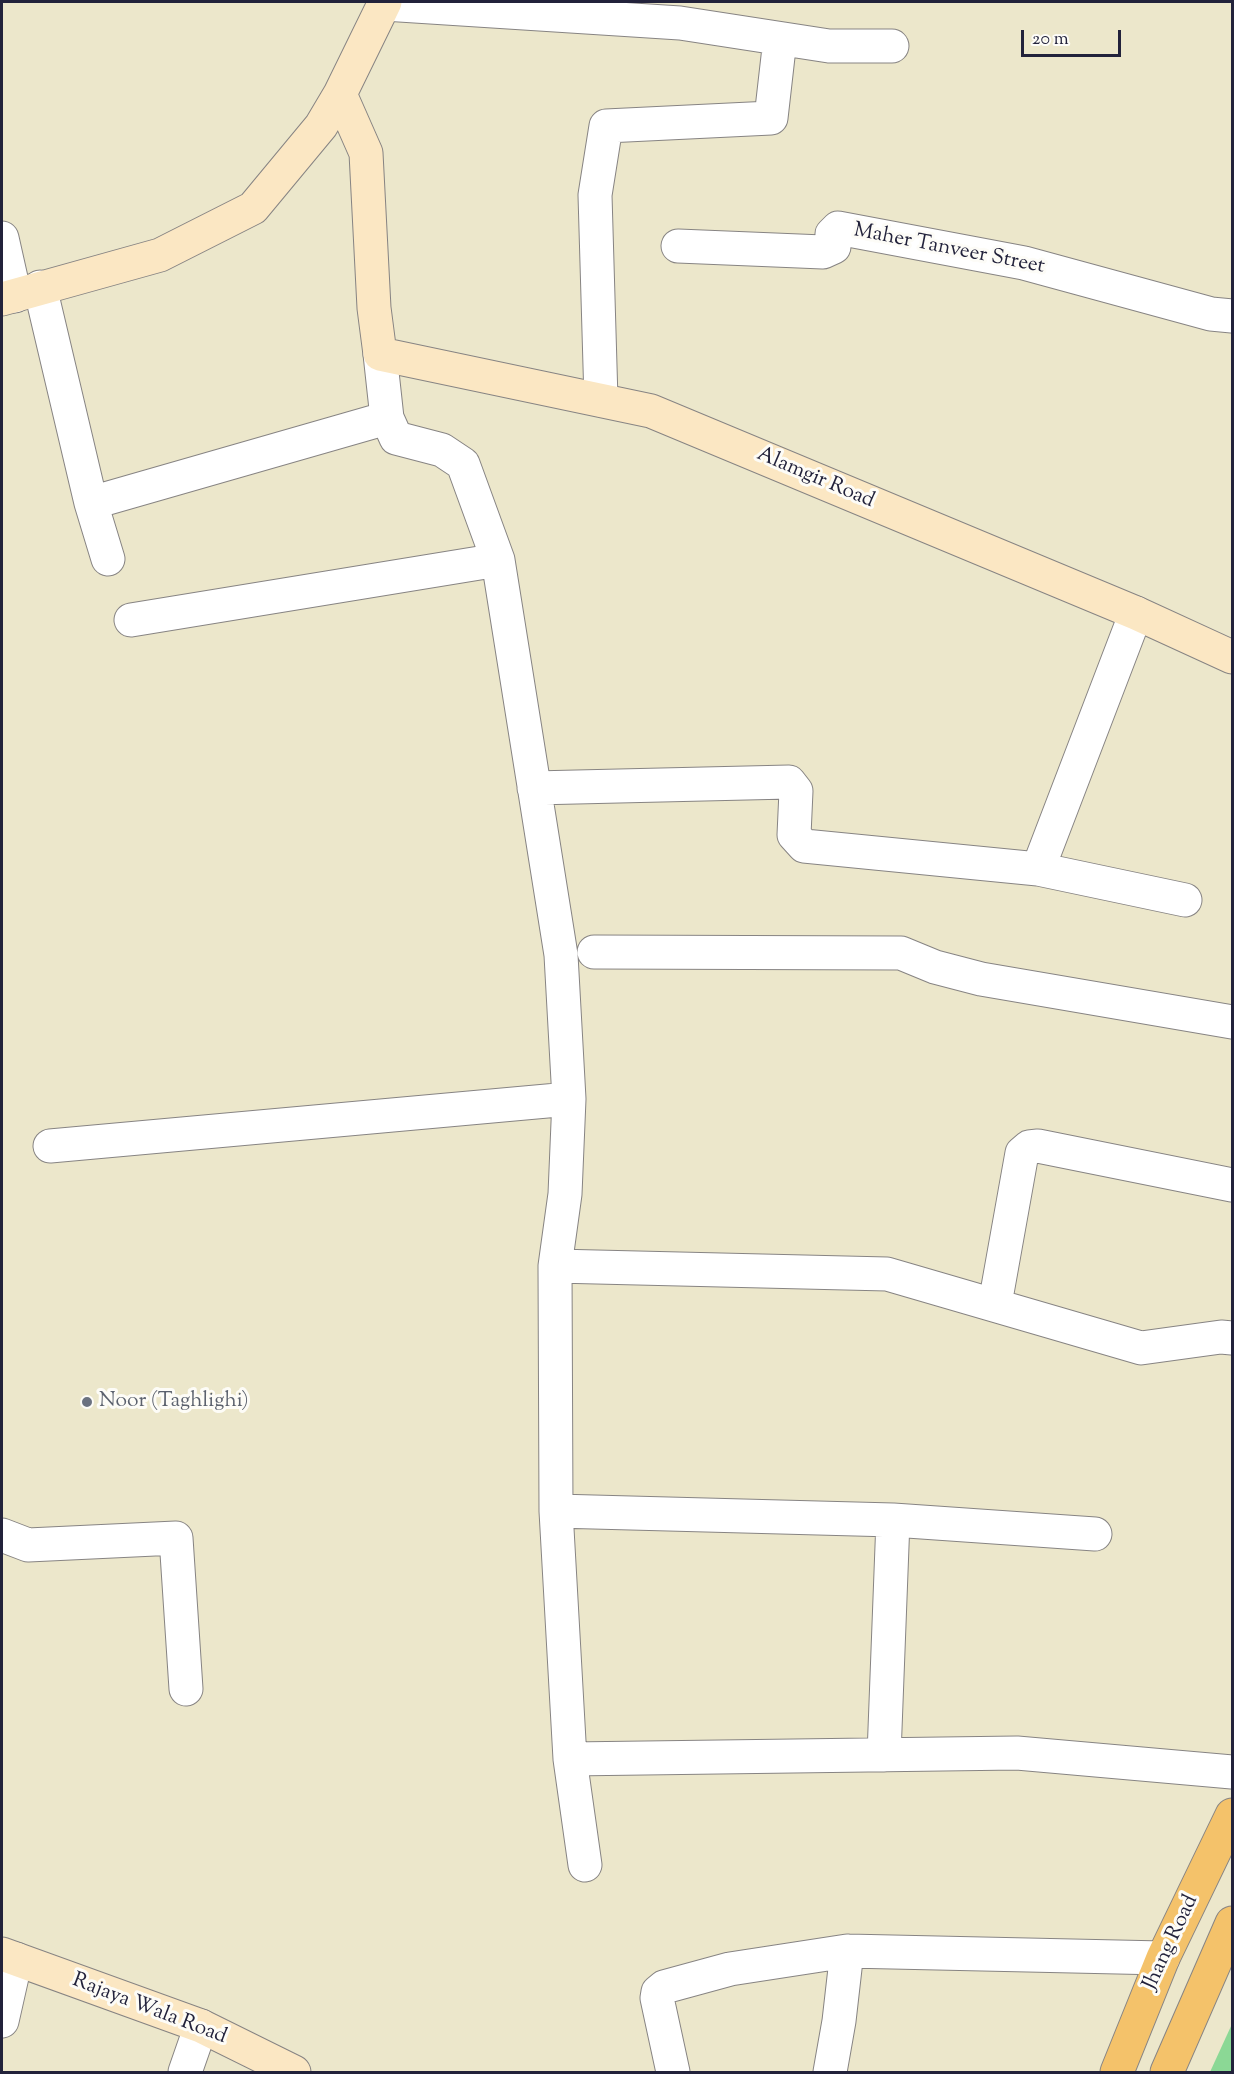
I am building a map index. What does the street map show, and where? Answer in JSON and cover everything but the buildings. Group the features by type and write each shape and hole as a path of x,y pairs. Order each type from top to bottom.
{"highway":[{"name":"Jhang Road","path":"1117,2073 1162,1958 1233,1815"},
{"path":"1167,2073 1233,1923"}],"street":[{"path":"19,294 160,255 254,208 321,126 340,94 384,3 678,12 780,39 829,46 892,46"},
{"path":"601,400 595,195 606,126 771,118 780,39"},
{"path":"340,94 366,153 374,308 387,418 396,438 442,450 463,464 498,561 561,955 569,1099 565,1194 555,1266 555,1511 570,1759 585,1865"},
{"name":"Maher Tanveer Street","path":"678,246 823,252 834,248 832,234 838,228 1024,263 1211,314 1233,316"},
{"path":"2,238 108,559"},
{"name":"Alamgir Road","path":"380,354 651,411 1136,613 1233,657"},
{"path":"91,502 387,418"},
{"path":"130,620 498,561"},
{"path":"1038,869 1136,613"},
{"path":"534,788 789,782 796,791 794,835 804,846 1038,869 1185,900"},
{"path":"594,952 901,953 935,967 981,979 1233,1022"},
{"path":"50,1146 569,1099"},
{"path":"994,1304 1022,1153 1029,1147 1038,1146 1232,1185"},
{"path":"555,1266 887,1274 1141,1348 1221,1337 1233,1338"},
{"path":"555,1511 893,1520 1095,1534"},
{"path":"884,1755 893,1520"},
{"path":"2,1535 28,1545 176,1538 186,1689"},
{"path":"570,1759 1017,1753 1233,1772"},
{"path":"672,2073 657,1998 658,1992 664,1987 730,1969 847,1951 1162,1958"},
{"path":"830,2073 847,1951"},
{"path":"2,2021 9,1956"},
{"name":"Rajaya Wala Road","path":"9,1956 201,2026 294,2073"},
{"path":"185,2073 201,2026"}],"green space":[{"path":"1232,2024 1232,2072 1210,2072"}],"place":[{"name":"Noor (Taghlighi)","path":"87,1402"}]}
